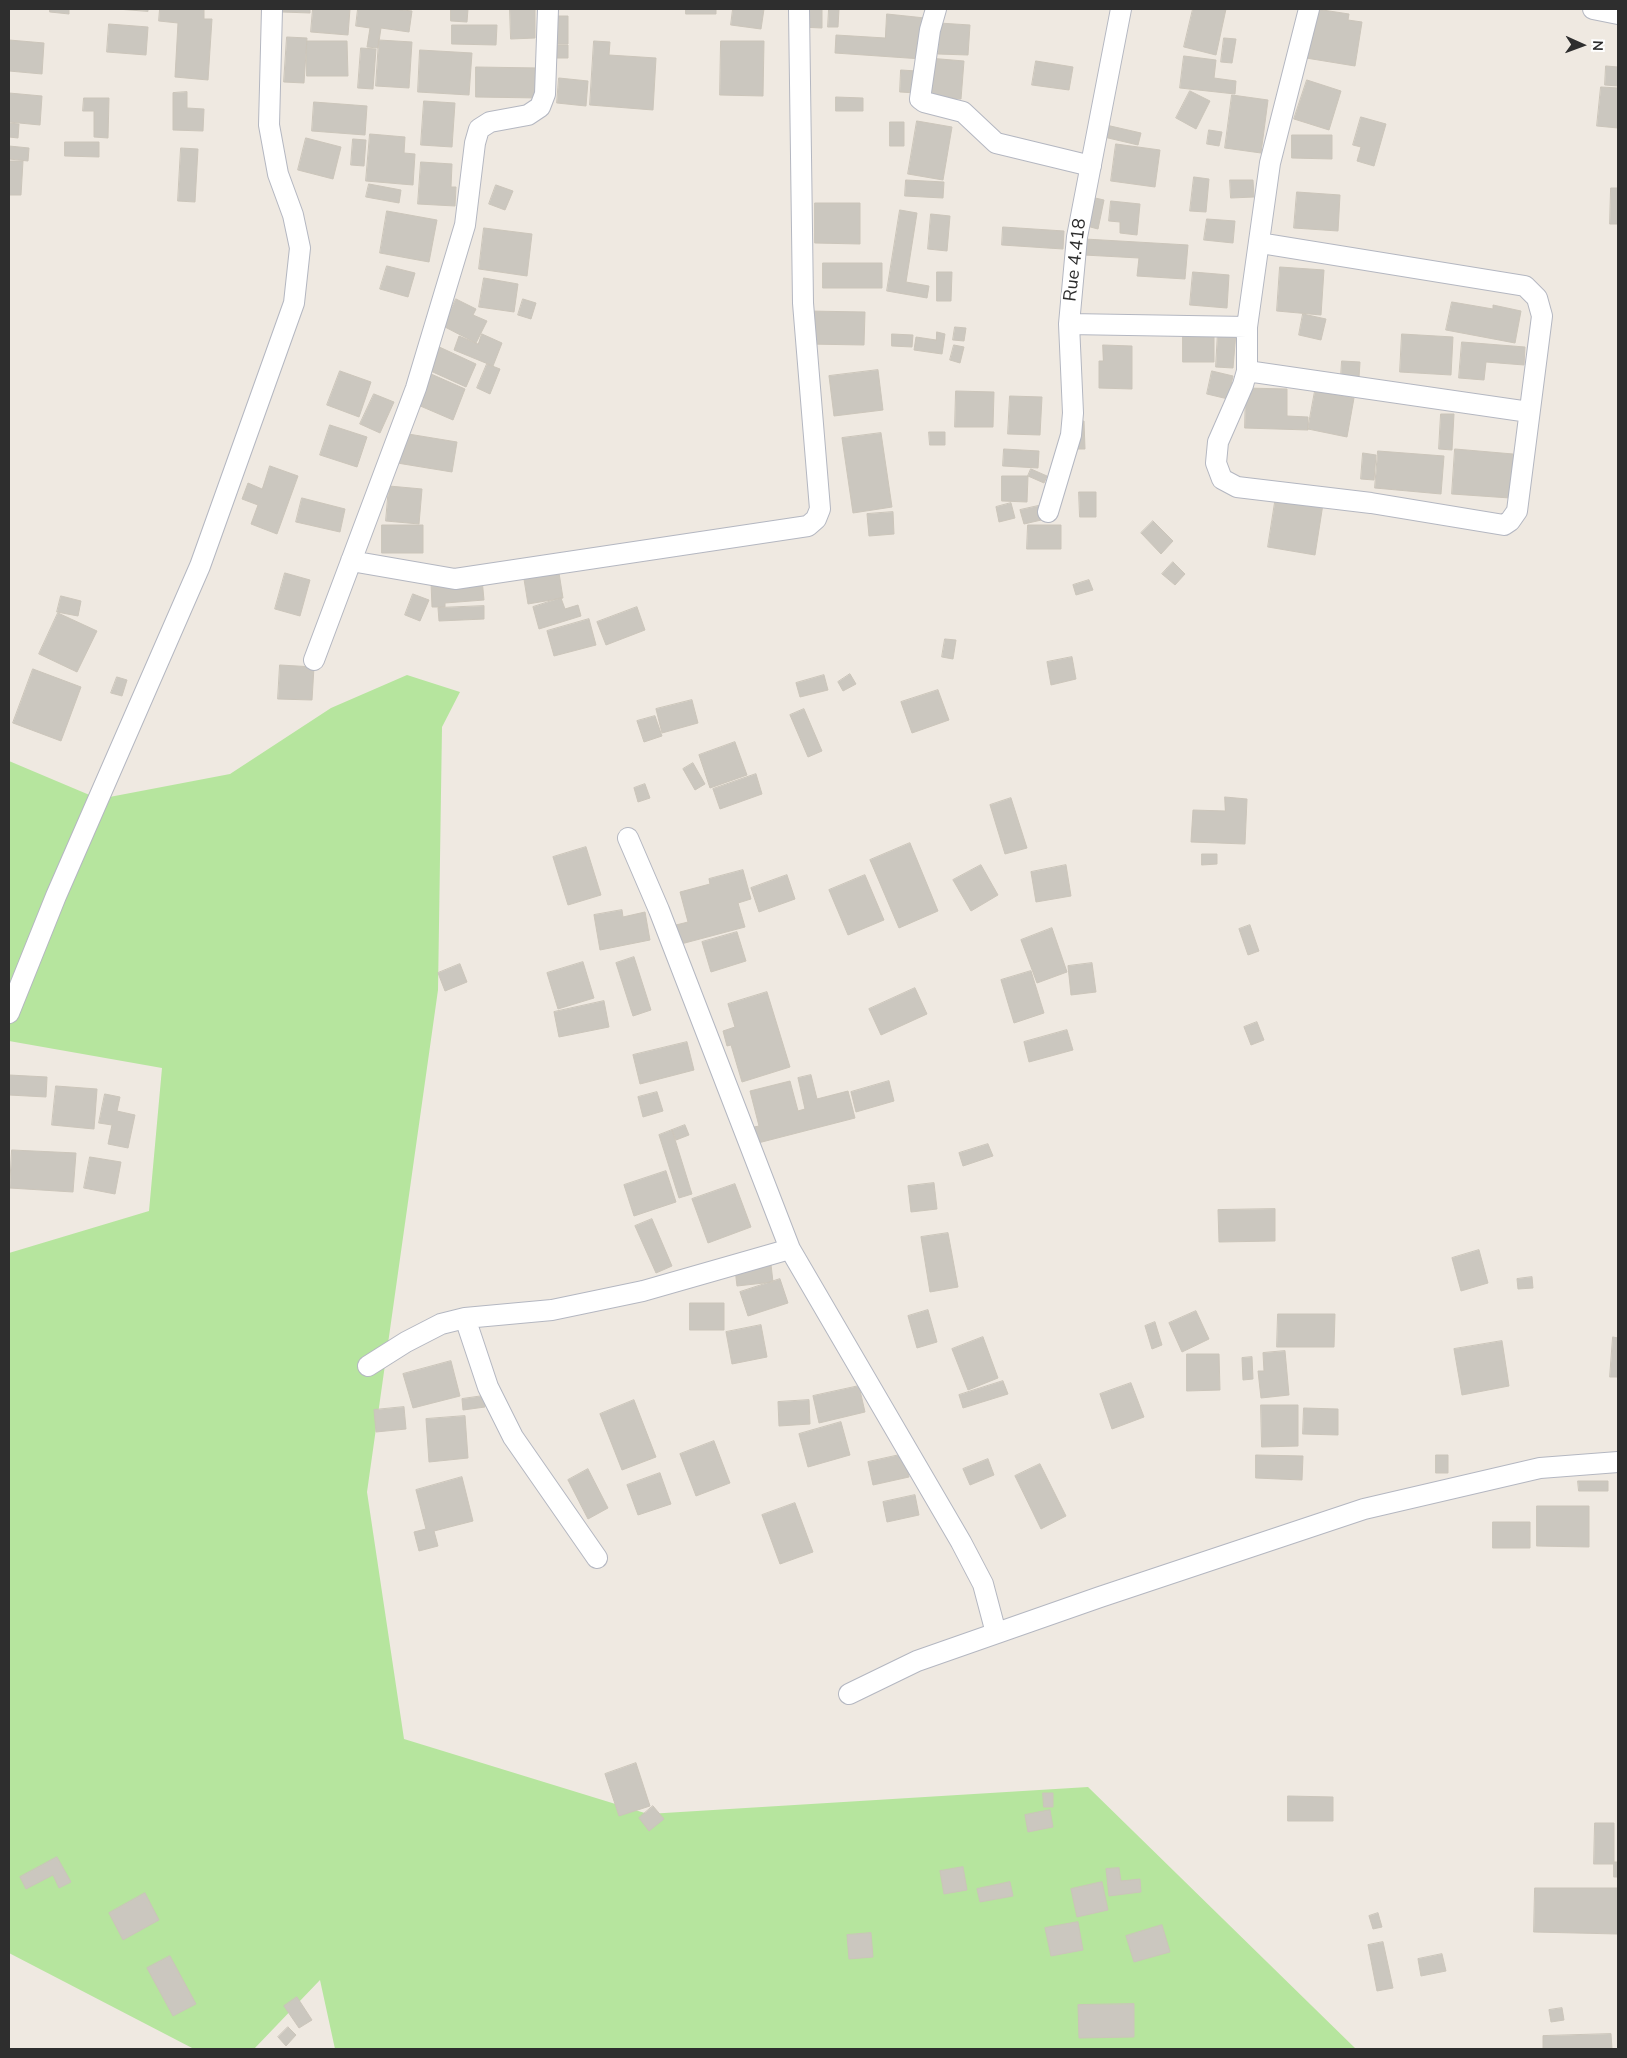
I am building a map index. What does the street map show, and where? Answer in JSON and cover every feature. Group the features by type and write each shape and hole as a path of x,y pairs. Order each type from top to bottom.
{"street":[{"path":"9,1013 56,896 200,566 294,303 300,248 293,215 278,174 269,125 272,9"},
{"path":"314,660 416,388 465,225 475,143 479,129 490,122 528,115 540,107 545,94 548,9"},
{"path":"351,561 455,579 808,526 816,519 820,509 804,303 799,9"},
{"path":"936,9 930,30 920,99 924,102 963,112 996,143 1091,166"},
{"name":"Rue 4.418","path":"1048,512 1071,435 1073,413 1069,324 1077,237 1120,9"},
{"path":"1260,243 1524,286 1537,298 1542,316 1517,512 1510,521 1504,525 1371,503 1237,486 1222,479 1216,463 1218,442 1243,385 1247,371 1247,327 1270,163 1309,9"},
{"path":"1593,9 1618,14"},
{"path":"1069,324 1247,327"},
{"path":"1247,371 1530,412"},
{"path":"628,838 666,928 790,1249 961,1542 983,1584 996,1633"},
{"path":"368,1366 406,1342 441,1324 465,1318 552,1310 643,1291 790,1249"},
{"path":"465,1318 488,1388 513,1437 597,1558"},
{"path":"849,1694 917,1661 1100,1596 1364,1509 1540,1468 1618,1462"}],"green space":[{"path":"407,675 460,692 442,727 438,990 367,1492 404,1739 648,1814 1088,1787 1356,2049 335,2049 320,1980 254,2049 194,2049 9,1953 9,1253 149,1211 162,1068 9,1041 9,761 99,799 230,774 331,708"}],"building":[{"path":"50,9 69,9 69,14 50,12"},
{"path":"117,9 148,9 148,11"},
{"path":"160,9 204,9 204,19 212,19 208,80 175,77 178,23 159,21"},
{"path":"282,9 310,9 310,13 282,12"},
{"path":"313,9 350,9 348,35 311,32"},
{"path":"358,9 412,11 409,32 381,28 378,48 367,47 370,28 356,26"},
{"path":"451,9 468,9 467,22 451,21"},
{"path":"510,9 535,9 535,38 511,39"},
{"path":"686,9 716,9 716,14 686,14"},
{"path":"733,9 764,9 761,29 731,25"},
{"path":"799,9 822,9 822,28 799,27"},
{"path":"829,9 839,9 838,27 828,27"},
{"path":"1193,9 1226,9 1216,55 1184,47"},
{"path":"1316,9 1349,14 1348,20 1362,22 1355,66 1306,58"},
{"path":"887,14 925,18 922,59 835,53 836,35 885,38"},
{"path":"555,16 568,16 568,44 554,44"},
{"path":"939,23 970,25 968,55 938,54"},
{"path":"109,24 148,27 146,55 107,52"},
{"path":"452,25 497,25 496,45 452,44"},
{"path":"287,37 307,38 304,83 284,82"},
{"path":"1224,38 1236,39 1232,63 1221,62"},
{"path":"9,40 44,43 42,74 9,71"},
{"path":"379,40 412,42 409,88 376,86"},
{"path":"307,41 347,41 348,76 307,76"},
{"path":"594,41 610,42 609,55 656,58 653,110 590,105"},
{"path":"721,41 764,41 763,96 720,95"},
{"path":"556,45 568,45 568,58 556,58"},
{"path":"361,48 376,49 373,89 358,88"},
{"path":"420,50 472,53 469,95 418,92"},
{"path":"1184,56 1216,60 1214,78 1236,81 1235,94 1180,88"},
{"path":"928,58 964,61 961,99 925,96"},
{"path":"1036,61 1073,67 1069,90 1032,85"},
{"path":"1606,66 1618,67 1618,86 1605,85"},
{"path":"476,67 539,68 539,98 476,97"},
{"path":"901,70 917,71 916,93 900,92"},
{"path":"559,78 588,81 586,106 557,103"},
{"path":"1307,80 1341,91 1329,130 1294,119"},
{"path":"1601,87 1618,88 1618,128 1597,126"},
{"path":"1190,91 1210,101 1196,129 1176,118"},
{"path":"187,92 187,108 204,109 203,131 173,130 173,93"},
{"path":"9,93 42,96 40,125 9,122"},
{"path":"1232,95 1268,100 1261,153 1225,148"},
{"path":"836,97 863,98 863,111 836,111"},
{"path":"84,98 109,98 108,138 94,137 94,111 83,111"},
{"path":"424,101 455,103 452,147 421,145"},
{"path":"314,102 367,106 365,135 312,131"},
{"path":"1361,117 1386,124 1374,166 1357,161 1361,147 1353,145"},
{"path":"917,121 952,127 943,180 908,174"},
{"path":"890,122 904,122 904,146 890,146"},
{"path":"9,123 19,124 18,138 9,137"},
{"path":"1106,125 1141,133 1138,145 1104,137"},
{"path":"1209,130 1222,132 1219,146 1207,144"},
{"path":"370,134 405,137 404,153 415,154 413,185 366,181"},
{"path":"1292,135 1332,135 1332,159 1292,158"},
{"path":"306,138 341,147 333,179 298,170"},
{"path":"353,139 366,140 364,166 351,165"},
{"path":"65,142 99,142 99,157 65,156"},
{"path":"1116,144 1160,150 1155,187 1111,181"},
{"path":"9,146 29,148 28,161 9,159"},
{"path":"181,148 198,149 195,202 178,201"},
{"path":"9,161 23,161 21,195 9,195"},
{"path":"421,162 452,164 451,187 456,187 455,206 418,204"},
{"path":"1194,177 1209,179 1206,212 1190,211"},
{"path":"906,180 944,182 943,198 905,196"},
{"path":"1230,180 1253,180 1254,197 1231,198"},
{"path":"369,184 401,190 399,203 366,197"},
{"path":"496,185 513,191 505,210 489,204"},
{"path":"1611,188 1618,188 1618,224 1610,224"},
{"path":"1297,192 1340,195 1338,231 1294,228"},
{"path":"1082,195 1104,200 1098,229 1075,223"},
{"path":"1111,201 1140,204 1137,235 1120,233 1120,222 1109,221"},
{"path":"815,203 860,203 860,244 815,243"},
{"path":"900,210 917,213 906,282 929,286 927,298 887,291"},
{"path":"387,211 437,220 429,262 380,253"},
{"path":"931,214 950,216 947,251 928,249"},
{"path":"1207,219 1235,221 1233,243 1204,240"},
{"path":"1003,227 1064,231 1063,249 1002,245"},
{"path":"484,228 532,234 527,276 479,269"},
{"path":"1085,239 1188,245 1185,279 1137,276 1139,258 1084,255"},
{"path":"823,263 882,263 882,288 823,288"},
{"path":"387,266 415,273 408,297 380,289"},
{"path":"1280,267 1324,270 1321,315 1277,311"},
{"path":"937,272 952,272 951,301 937,301"},
{"path":"1193,272 1229,275 1227,308 1190,305"},
{"path":"484,278 518,284 514,312 479,307"},
{"path":"456,299 476,309 473,315 487,321 476,343 443,326"},
{"path":"523,299 536,303 531,319 518,315"},
{"path":"1452,302 1493,309 1493,305 1521,311 1515,343 1446,330"},
{"path":"807,311 865,312 864,345 807,344"},
{"path":"1303,314 1326,319 1321,340 1299,335"},
{"path":"955,327 966,328 964,341 953,340"},
{"path":"1183,331 1214,331 1214,362 1183,362"},
{"path":"1218,331 1236,332 1233,368 1216,367"},
{"path":"937,332 945,334 942,354 914,350 916,337 936,340"},
{"path":"482,334 502,343 493,366 454,350 459,336 478,344"},
{"path":"892,334 913,335 912,347 892,346"},
{"path":"1402,334 1453,337 1451,375 1400,372"},
{"path":"1462,342 1525,347 1524,365 1486,362 1484,380 1459,378"},
{"path":"435,345 476,364 466,387 424,368"},
{"path":"954,345 964,347 960,363 950,360"},
{"path":"1103,345 1132,346 1132,389 1099,388 1099,361 1103,361"},
{"path":"1342,361 1360,362 1359,378 1341,377"},
{"path":"487,364 500,369 490,394 477,388"},
{"path":"878,370 883,410 834,416 829,376"},
{"path":"340,371 371,382 359,417 327,405"},
{"path":"1212,371 1233,376 1228,399 1207,394"},
{"path":"431,374 465,389 453,420 418,405"},
{"path":"1246,388 1287,389 1287,416 1308,417 1308,430 1245,428"},
{"path":"956,391 994,392 993,427 955,427"},
{"path":"1315,391 1354,398 1347,437 1308,429"},
{"path":"374,394 394,402 380,433 360,424"},
{"path":"1010,396 1042,397 1040,435 1008,434"},
{"path":"1441,414 1454,414 1452,450 1439,449"},
{"path":"1074,421 1084,421 1085,449 1075,449"},
{"path":"330,425 367,437 357,467 320,455"},
{"path":"396,432 457,442 452,472 391,462"},
{"path":"929,432 945,432 945,445 930,445"},
{"path":"881,433 892,507 853,513 842,438"},
{"path":"1004,449 1039,451 1038,468 1003,466"},
{"path":"1455,449 1513,454 1510,498 1452,494"},
{"path":"1378,451 1444,456 1441,494 1375,488"},
{"path":"1363,453 1376,455 1374,480 1361,479"},
{"path":"270,466 298,476 277,534 251,524 258,505 242,499 248,483 262,489"},
{"path":"1031,469 1047,476 1044,483 1028,476"},
{"path":"1002,476 1028,476 1027,502 1002,501"},
{"path":"389,486 422,489 419,524 386,521"},
{"path":"1079,492 1096,492 1096,517 1080,517"},
{"path":"1276,496 1323,504 1315,555 1268,547"},
{"path":"302,498 345,509 340,532 296,522"},
{"path":"1011,503 1015,518 999,522 996,507"},
{"path":"1047,504 1050,518 1024,524 1020,510"},
{"path":"893,512 894,534 869,536 867,514"},
{"path":"1153,521 1173,541 1161,554 1141,533"},
{"path":"382,525 423,525 423,553 382,553"},
{"path":"1028,525 1061,525 1061,549 1027,549"},
{"path":"1173,562 1185,574 1175,585 1162,574"},
{"path":"542,564 544,576 559,573 563,598 528,604 522,567"},
{"path":"285,573 310,580 300,616 275,609"},
{"path":"482,579 484,600 445,603 445,607 432,607 431,582"},
{"path":"1089,580 1093,590 1076,595 1073,585"},
{"path":"413,594 429,600 420,621 405,615"},
{"path":"61,596 81,601 78,616 57,612"},
{"path":"561,598 565,609 578,605 581,616 539,629 533,607"},
{"path":"484,606 484,619 439,621 438,608"},
{"path":"637,607 645,630 606,645 597,622"},
{"path":"58,613 97,631 77,672 39,654"},
{"path":"589,619 596,645 554,656 547,631"},
{"path":"945,639 956,640 953,659 942,657"},
{"path":"1072,657 1076,679 1051,685 1047,662"},
{"path":"280,665 314,667 312,700 278,699"},
{"path":"33,669 81,687 61,741 13,723"},
{"path":"850,674 856,684 843,691 838,682"},
{"path":"824,675 828,690 800,697 796,683"},
{"path":"117,677 127,680 122,696 111,693"},
{"path":"938,690 949,720 912,733 901,702"},
{"path":"692,700 698,723 662,733 656,709"},
{"path":"804,709 822,751 808,757 790,715"},
{"path":"655,716 662,736 644,742 637,721"},
{"path":"735,742 747,775 710,788 699,755"},
{"path":"693,763 705,784 695,790 683,769"},
{"path":"756,774 762,794 720,809 713,789"},
{"path":"645,784 650,798 638,802 634,788"},
{"path":"1225,797 1247,799 1245,844 1191,842 1193,810 1225,811"},
{"path":"1011,798 1027,848 1005,854 990,805"},
{"path":"910,843 938,911 899,928 870,860"},
{"path":"586,847 601,895 568,905 553,857"},
{"path":"1202,854 1217,854 1217,864 1202,865"},
{"path":"981,865 998,895 971,911 953,880"},
{"path":"1066,865 1071,896 1036,902 1031,872"},
{"path":"743,870 751,899 738,903 745,927 681,944 676,925 688,922 680,892 710,884 709,879"},
{"path":"787,875 795,899 759,912 751,888"},
{"path":"865,875 884,920 848,935 829,890"},
{"path":"622,910 623,917 645,912 650,940 600,950 594,915"},
{"path":"1250,925 1259,951 1248,955 1239,929"},
{"path":"1052,928 1067,972 1037,983 1021,940"},
{"path":"737,932 746,961 711,972 702,942"},
{"path":"634,957 651,1010 633,1016 616,963"},
{"path":"583,962 594,998 558,1009 547,973"},
{"path":"1092,963 1096,992 1071,995 1068,966"},
{"path":"460,964 467,982 445,991 438,973"},
{"path":"1031,971 1044,1013 1014,1023 1001,980"},
{"path":"915,988 927,1014 881,1035 869,1009"},
{"path":"767,992 790,1067 742,1082 731,1045 727,1046 723,1031 735,1027 728,1004"},
{"path":"604,1001 609,1027 559,1037 554,1012"},
{"path":"1257,1022 1264,1040 1251,1045 1244,1027"},
{"path":"1067,1030 1073,1050 1029,1062 1024,1042"},
{"path":"687,1042 694,1070 640,1084 633,1055"},
{"path":"9,1075 47,1077 46,1097 9,1095"},
{"path":"811,1075 817,1099 848,1091 855,1118 758,1143 754,1127 759,1126 750,1091 790,1081 798,1111 805,1109 798,1078"},
{"path":"889,1081 894,1101 856,1112 851,1092"},
{"path":"56,1086 97,1089 94,1129 52,1125"},
{"path":"657,1092 663,1111 643,1117 638,1097"},
{"path":"105,1094 120,1097 117,1111 135,1115 128,1148 108,1144 112,1125 99,1123"},
{"path":"685,1125 689,1135 676,1140 672,1130"},
{"path":"672,1130 692,1194 679,1198 659,1135"},
{"path":"988,1144 993,1156 963,1166 959,1153"},
{"path":"12,1150 76,1153 73,1192 10,1188"},
{"path":"90,1157 121,1162 115,1194 84,1188"},
{"path":"666,1171 676,1202 634,1216 624,1185"},
{"path":"934,1183 937,1209 911,1212 908,1186"},
{"path":"735,1184 751,1227 708,1243 692,1199"},
{"path":"1275,1209 1275,1241 1219,1242 1218,1210"},
{"path":"652,1219 672,1266 656,1273 635,1226"},
{"path":"948,1233 958,1287 930,1292 921,1237"},
{"path":"1479,1250 1488,1283 1461,1291 1452,1258"},
{"path":"770,1256 773,1282 737,1286 734,1261"},
{"path":"1532,1277 1533,1288 1518,1289 1517,1279"},
{"path":"780,1279 788,1303 748,1316 740,1292"},
{"path":"690,1303 724,1303 724,1330 690,1330"},
{"path":"928,1310 937,1342 917,1348 908,1316"},
{"path":"1196,1311 1209,1339 1182,1352 1169,1323"},
{"path":"1278,1314 1335,1314 1334,1347 1277,1347"},
{"path":"1155,1322 1162,1345 1152,1349 1145,1326"},
{"path":"761,1325 767,1357 732,1364 726,1332"},
{"path":"983,1337 998,1378 968,1390 952,1349"},
{"path":"1613,1337 1618,1338 1618,1377 1610,1377"},
{"path":"1502,1341 1509,1386 1462,1395 1454,1349"},
{"path":"1285,1351 1289,1395 1261,1398 1258,1371 1264,1371 1263,1353"},
{"path":"1187,1354 1219,1354 1220,1390 1187,1391"},
{"path":"1252,1357 1253,1379 1243,1380 1242,1358"},
{"path":"451,1361 460,1396 413,1408 403,1374"},
{"path":"1003,1381 1008,1394 963,1408 959,1395"},
{"path":"1131,1383 1144,1417 1112,1429 1100,1394"},
{"path":"859,1386 865,1412 819,1423 813,1396"},
{"path":"483,1396 485,1407 463,1410 462,1399"},
{"path":"634,1400 656,1457 622,1470 600,1414"},
{"path":"809,1400 810,1424 779,1426 778,1402"},
{"path":"1261,1405 1298,1405 1298,1446 1262,1447"},
{"path":"404,1407 406,1429 376,1432 374,1410"},
{"path":"1304,1408 1338,1409 1338,1435 1303,1434"},
{"path":"465,1416 468,1458 429,1462 426,1419"},
{"path":"841,1422 850,1455 808,1467 799,1434"},
{"path":"714,1441 730,1483 696,1496 680,1454"},
{"path":"904,1454 909,1477 873,1485 868,1462"},
{"path":"1256,1455 1303,1456 1302,1480 1256,1478"},
{"path":"1436,1455 1448,1455 1448,1473 1436,1473"},
{"path":"988,1459 994,1475 970,1485 963,1469"},
{"path":"1040,1464 1066,1516 1041,1529 1015,1476"},
{"path":"588,1469 608,1508 588,1519 568,1480"},
{"path":"660,1473 671,1504 638,1515 627,1485"},
{"path":"462,1477 473,1521 434,1531 438,1546 419,1551 414,1532 426,1529 416,1490"},
{"path":"1578,1481 1608,1481 1608,1491 1579,1491"},
{"path":"915,1495 919,1515 887,1522 883,1502"},
{"path":"795,1503 813,1552 780,1564 762,1515"},
{"path":"1537,1506 1589,1506 1589,1547 1537,1546"},
{"path":"1493,1522 1530,1522 1530,1548 1493,1548"},
{"path":"636,1763 650,1806 619,1816 605,1774"},
{"path":"1043,1793 1053,1793 1053,1807 1044,1807"},
{"path":"1288,1796 1333,1797 1333,1821 1288,1821"},
{"path":"653,1806 664,1819 649,1831 639,1818"},
{"path":"1050,1810 1053,1827 1028,1832 1025,1815"},
{"path":"1595,1823 1614,1823 1614,1864 1594,1864"},
{"path":"57,1857 71,1882 59,1888 53,1875 26,1889 20,1877"},
{"path":"1614,1862 1618,1862 1618,1877 1614,1877"},
{"path":"963,1867 967,1890 944,1894 940,1871"},
{"path":"1119,1868 1121,1881 1140,1879 1141,1892 1109,1896 1106,1869"},
{"path":"1010,1882 1013,1896 980,1902 977,1889"},
{"path":"1102,1882 1108,1910 1077,1917 1071,1889"},
{"path":"1535,1888 1618,1888 1618,1934 1534,1932"},
{"path":"145,1893 159,1920 123,1940 109,1913"},
{"path":"1378,1913 1382,1927 1373,1929 1369,1916"},
{"path":"1078,1922 1083,1950 1051,1956 1045,1928"},
{"path":"1162,1925 1170,1952 1134,1962 1126,1936"},
{"path":"871,1933 873,1957 849,1959 847,1935"},
{"path":"1383,1942 1393,1988 1377,1991 1368,1945"},
{"path":"1442,1954 1446,1971 1421,1976 1418,1959"},
{"path":"170,1956 196,2004 173,2016 147,1968"},
{"path":"297,1997 312,2020 299,2028 284,2006"},
{"path":"1134,2004 1134,2037 1079,2038 1078,2005"},
{"path":"1562,2008 1564,2020 1551,2022 1549,2010"},
{"path":"288,2027 296,2035 286,2046 278,2037"},
{"path":"1611,2034 1612,2049 1543,2049 1543,2036"}]}
